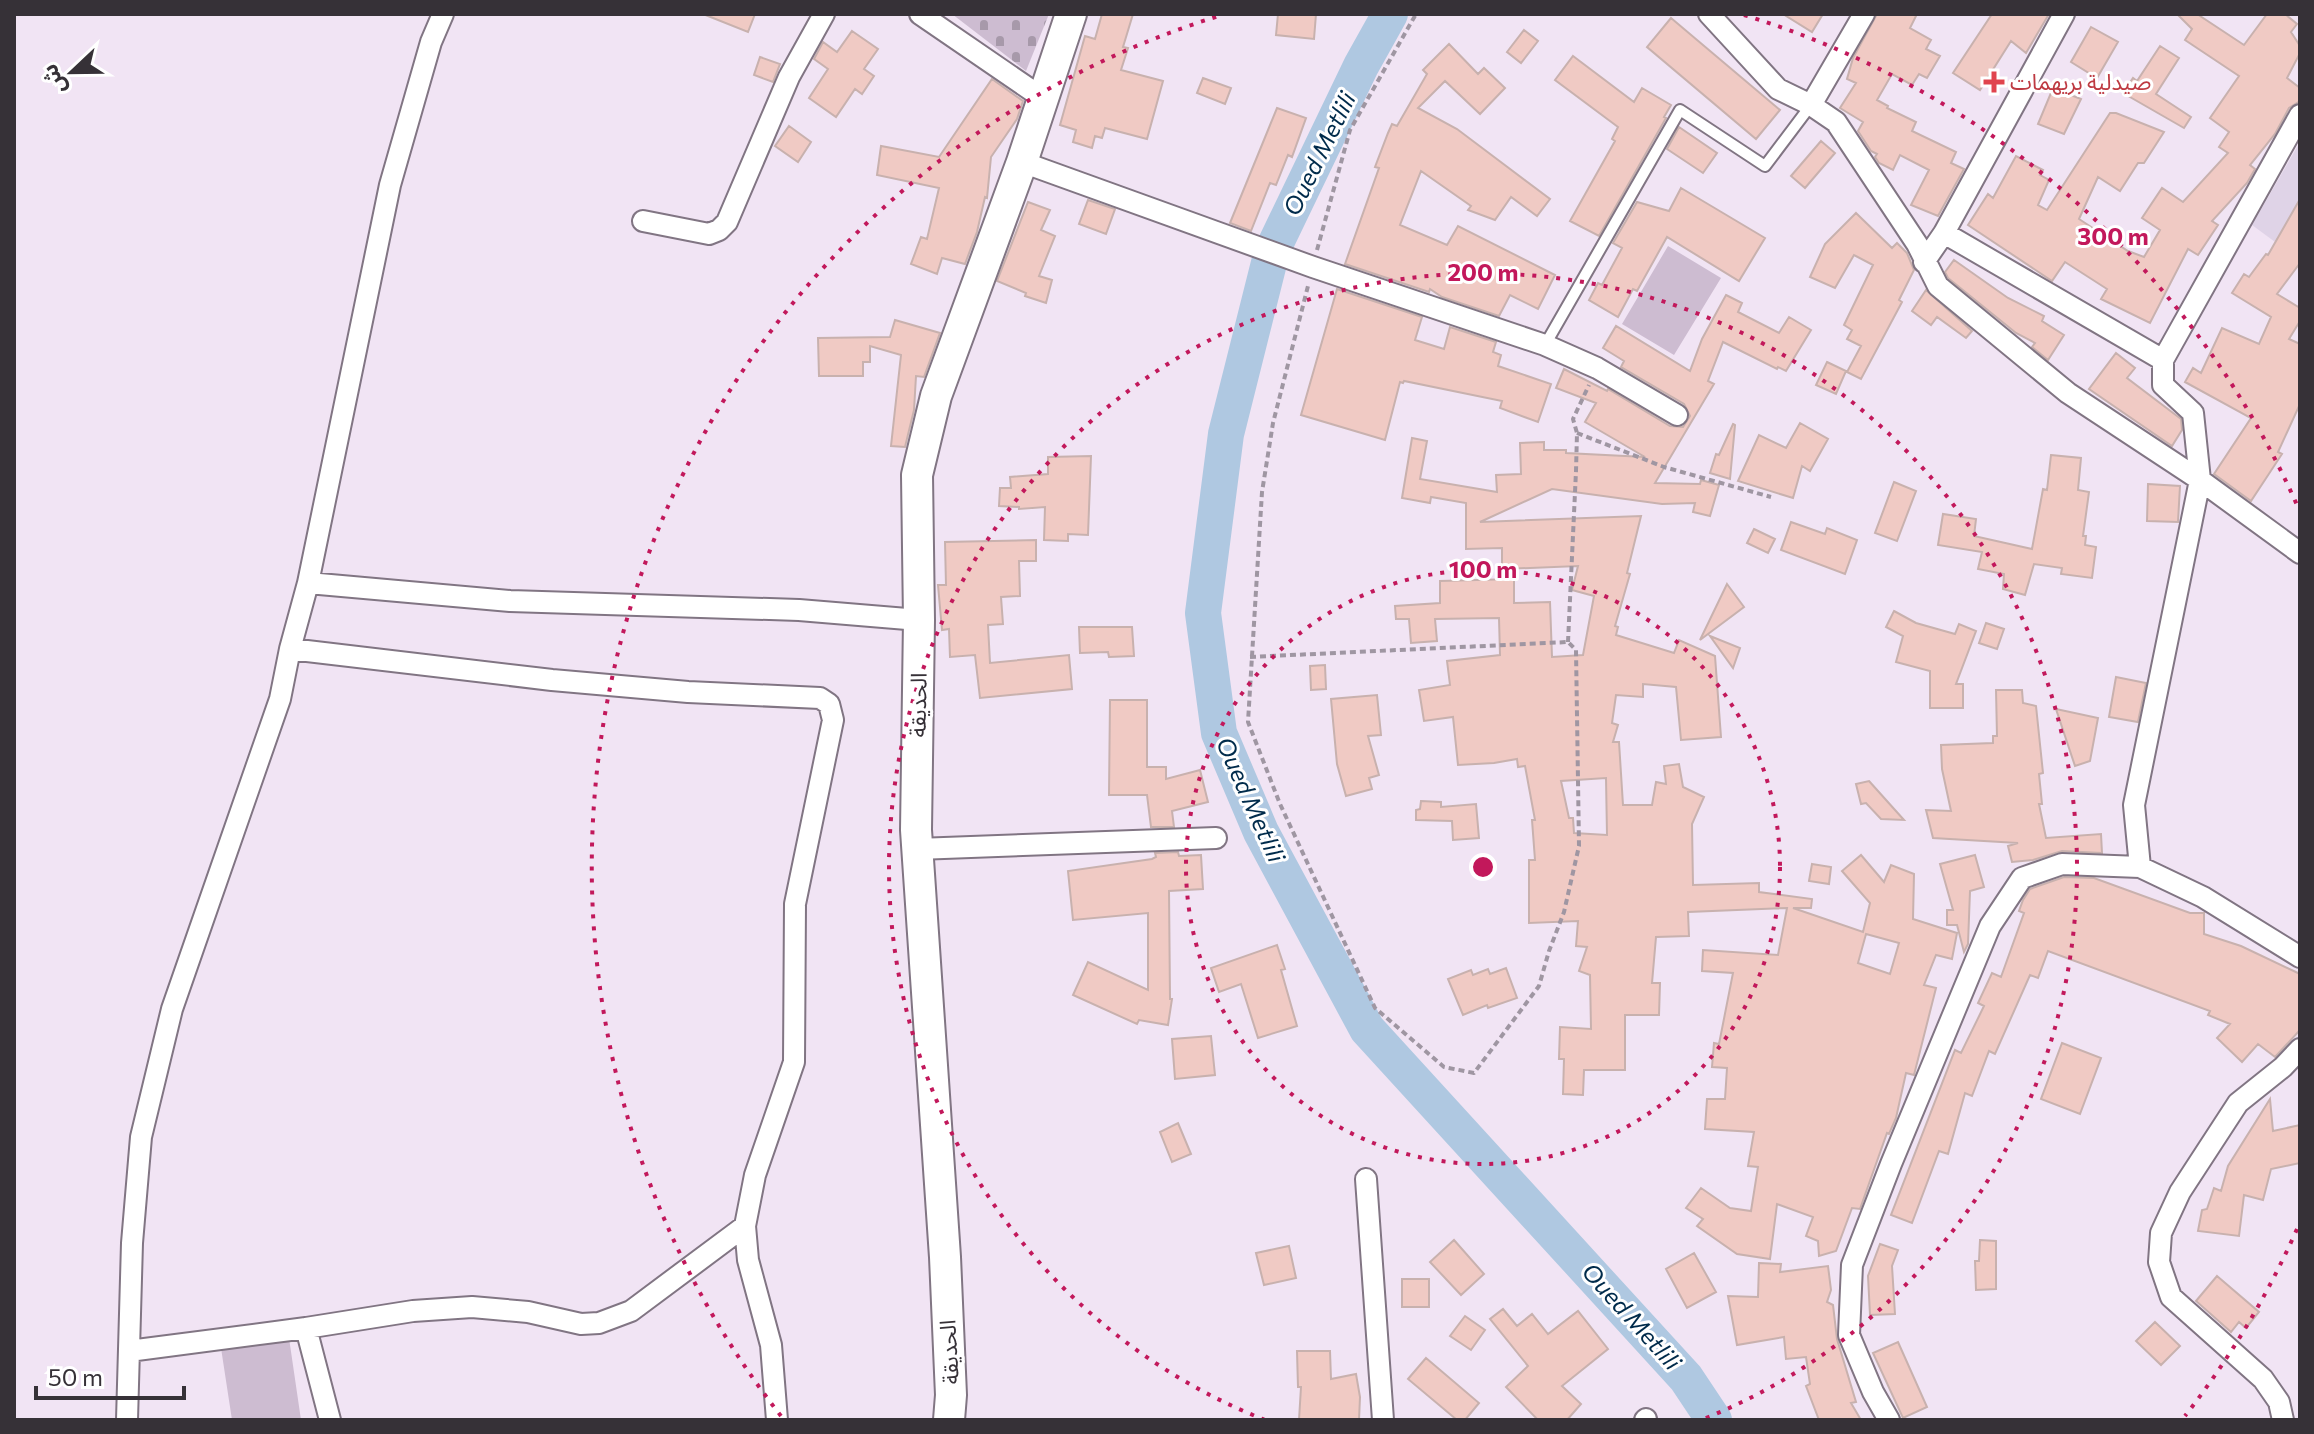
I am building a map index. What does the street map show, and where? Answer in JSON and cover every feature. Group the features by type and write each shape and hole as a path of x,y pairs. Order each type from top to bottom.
{"street":[{"path":"127,1420 132,1243 141,1137 172,1009 280,699 308,583 390,185 431,42 443,14"},
{"path":"643,221 709,234 727,222 789,77 824,14"},
{"path":"920,14 1044,99"},
{"name":"الحديقة","path":"949,1420 951,1395 945,1257 917,849 917,475 936,396 1022,162 1071,14"},
{"path":"1709,14 1778,89 1811,105 1836,122 1917,244 1938,286 2068,393 2200,480 2300,553"},
{"path":"1811,105 1864,14"},
{"path":"1924,262 1944,233 2064,14"},
{"path":"2140,867 2134,805 2200,480 2193,413 2163,385 2163,360 2300,115"},
{"path":"1022,162 1313,267 1545,345 1597,368 1677,415"},
{"path":"1944,233 2163,360"},
{"path":"308,583 510,601 799,610 919,620"},
{"path":"290,649 598,684 820,698 829,704 833,720 795,904 794,1062 755,1175 745,1226 748,1260 771,1345 777,1420"},
{"path":"917,849 1216,838"},
{"path":"1889,1420 1873,1392 1849,1335 1852,1265 1990,926 2022,878 2062,864 2140,867 2203,897 2300,957"},
{"path":"2283,1420 2279,1402 2263,1379 2171,1297 2159,1262 2161,1233 2180,1192 2238,1103 2283,1067 2300,1049"},
{"path":"1366,1179 1383,1420"},
{"path":"129,1351 413,1311 472,1307 528,1312 581,1324 599,1323 631,1311 745,1226"},
{"path":"306,1328 330,1420"}],"lane":[{"path":"1545,345 1680,110 1765,166 1811,105"}],"path":[{"path":"1416,14 1350,130 1273,423 1262,492 1248,722 1280,804 1375,1008 1444,1067 1474,1073 1539,986 1564,912 1579,846 1576,650 1568,642 1577,433 1573,419 1597,368"},
{"path":"1577,433 1664,467 1771,497"},
{"path":"1250,657 1568,642"}],"shaded area":[{"path":"2300,142 2300,250 2297,258 2252,225"}],"green space":[{"path":"952,14 1049,14 1026,71"},
{"path":"1668,246 1721,278 1674,355 1622,324"},
{"path":"289,1338 301,1420 232,1420 221,1348"}],"building":[{"path":"703,14 755,14 748,32"},
{"path":"1102,14 1133,14 1123,47 1128,48 1121,70 1163,81 1147,139 1105,128 1102,138 1095,136 1092,148 1073,142 1076,130 1060,125 1085,36 1095,39"},
{"path":"1278,14 1316,14 1314,39 1276,35"},
{"path":"1783,14 1823,14 1812,32"},
{"path":"1877,14 1917,14 1910,28 1931,40 1926,49 1940,56 1927,78 1919,74 1912,85 1892,74 1877,100 1916,122 1912,131 1956,152 1951,163 1964,169 1938,216 1911,205 1929,170 1900,155 1893,170 1879,163 1875,157 1877,154 1871,151 1858,131 1863,122 1840,108 1856,83 1847,79 1853,58"},
{"path":"1992,14 2049,14 2026,53 2011,41 1980,90 1953,73"},
{"path":"2177,14 2197,14 2244,45 2267,14 2285,14 2297,24 2291,32 2300,46 2300,53 2287,78 2300,88 2300,101 2289,108 2275,134 2250,165 2255,169 2247,183 2212,221 2218,225 2198,255 2188,249 2150,323 2101,299 2107,289 2065,262 2052,281 1968,225 1988,194 1993,198 2016,156 2043,170 2040,175 2049,180 2038,205 2047,210 2110,113 2116,113 2164,132 2144,163 2138,163 2120,191 2098,177 2079,219 2128,251 2144,257 2160,230 2142,218 2162,188 2183,202 2228,153 2219,147 2229,132 2210,118 2239,76 2185,40 2192,29"},
{"path":"1671,18 1780,110 1756,139 1647,47"},
{"path":"2091,27 2118,42 2097,78 2071,62"},
{"path":"1524,30 1538,41 1521,63 1507,52"},
{"path":"852,31 878,49 864,69 874,76 862,94 855,89 836,117 809,98 828,69 814,59 823,42 837,52"},
{"path":"1449,44 1478,74 1484,68 1505,88 1480,114 1445,81 1418,108 1457,129 1550,199 1537,216 1511,197 1495,220 1468,210 1471,206 1421,171 1400,225 1447,245 1458,226 1555,275 1538,309 1510,295 1499,316 1442,297 1430,289 1429,292 1345,264 1379,168 1375,167 1392,124 1397,126 1427,74 1423,70"},
{"path":"2160,46 2179,58 2156,94 2191,117 2184,128 2123,93 2133,78 2137,81"},
{"path":"1573,56 1634,102 1642,88 1671,105 1599,236 1570,221 1615,141 1612,139 1618,127 1555,80"},
{"path":"760,57 780,64 773,82 754,75"},
{"path":"1203,78 1231,88 1225,104 1197,93"},
{"path":"992,79 1023,101 1017,119 991,157 987,198 965,264 942,258 937,274 911,264 921,237 927,239 939,188 877,175 881,146 939,157"},
{"path":"2053,88 2081,99 2064,134 2038,124"},
{"path":"1277,108 1306,118 1292,157 1288,155 1276,185 1270,183 1251,231 1230,223"},
{"path":"789,126 811,142 798,162 775,146"},
{"path":"1679,127 1717,153 1703,173 1667,149"},
{"path":"1821,141 1835,153 1805,188 1791,176"},
{"path":"1681,188 1765,238 1739,281 1667,237 1637,291 1633,289 1618,317 1589,300 1598,283 1602,285 1622,248 1613,243 1637,202 1669,211"},
{"path":"2300,199 2300,263 2277,294 2300,308 2300,321 2289,339 2300,344 2300,404 2278,452 2282,454 2251,501 2214,474 2251,418 2185,382 2193,368 2201,373 2222,328 2259,344 2271,317 2232,293 2244,274 2249,277 2268,255"},
{"path":"1088,200 1115,209 1106,234 1079,224"},
{"path":"1028,202 1050,210 1041,230 1055,236 1039,276 1052,280 1046,303 997,281"},
{"path":"1856,213 1892,248 1897,243 1907,253 1914,270 1899,300 1902,302 1861,379 1847,372 1861,346 1847,339 1852,330 1844,325 1873,265 1854,255 1835,288 1810,277 1825,244"},
{"path":"1954,260 2008,298 2044,316 2042,321 2064,335 2048,360 2032,347 2035,343 2016,333 1948,278 1945,272"},
{"path":"1337,289 1422,317 1415,340 1444,349 1450,327 1496,342 1493,352 1501,355 1498,366 1551,384 1538,422 1500,408 1502,401 1404,381 1400,382 1385,440 1301,415"},
{"path":"1926,290 1972,331 1966,338 1937,317 1931,325 1912,311"},
{"path":"1726,295 1742,303 1738,312 1779,333 1789,317 1811,330 1786,371 1723,342 1708,381 1714,384 1655,483 1700,484 1701,480 1719,485 1710,516 1693,512 1695,503 1662,504 1552,489 1480,522 1641,516 1627,573 1630,574 1615,626 1618,627 1616,635 1674,653 1679,640 1715,656 1721,737 1681,740 1676,687 1643,684 1643,697 1616,695 1612,723 1618,725 1613,742 1619,742 1623,805 1652,805 1656,782 1666,784 1664,766 1679,764 1683,787 1704,797 1692,824 1693,885 1759,883 1759,892 1812,899 1811,908 1793,908 1863,932 1870,903 1842,871 1861,855 1884,882 1891,865 1914,874 1913,919 1957,933 1952,959 1936,955 1924,985 1936,988 1914,1075 1906,1073 1896,1118 1887,1133 1860,1209 1852,1208 1836,1251 1819,1256 1818,1241 1806,1236 1813,1217 1777,1204 1770,1259 1737,1254 1697,1226 1703,1219 1686,1208 1701,1188 1730,1208 1751,1211 1758,1167 1748,1166 1754,1132 1705,1129 1707,1099 1725,1099 1727,1068 1712,1067 1714,1043 1719,1044 1733,973 1702,971 1703,950 1778,955 1787,908 1688,912 1689,936 1656,937 1652,983 1660,983 1659,1015 1625,1015 1625,1070 1584,1070 1583,1095 1563,1094 1564,1059 1559,1059 1560,1027 1591,1029 1590,975 1579,971 1587,947 1576,946 1578,921 1529,923 1529,860 1535,860 1532,820 1535,820 1525,766 1518,767 1517,759 1458,765 1453,717 1424,721 1419,690 1450,685 1447,661 1500,655 1499,618 1435,619 1437,641 1411,643 1409,619 1396,619 1395,606 1440,603 1440,581 1514,579 1514,603 1550,602 1552,657 1583,655 1594,596 1572,590 1578,566 1502,569 1502,548 1466,549 1466,503 1431,497 1430,503 1402,498 1412,438 1427,441 1420,479 1497,492 1496,475 1521,474 1520,443 1544,442 1544,450 1566,450 1566,453 1645,457 1585,422 1596,403 1556,388 1564,369 1608,389 1670,426 1683,427 1690,416 1684,404 1621,367 1624,361 1603,348 1616,326 1690,371 1702,339","holes":["1606,778 1607,835 1574,833 1573,818 1569,818 1561,781","1866,934 1899,943 1890,974 1858,963"]},
{"path":"895,320 940,333 924,377 916,376 914,410 905,447 891,446 901,355 870,346 870,362 863,362 863,376 819,376 818,338 890,337"},
{"path":"2116,353 2135,368 2127,378 2181,419 2182,430 2172,446 2089,389"},
{"path":"1827,362 1846,371 1836,394 1816,385"},
{"path":"1800,423 1828,439 1810,471 1802,466 1793,498 1738,481 1759,435 1786,448"},
{"path":"1733,424 1730,479 1710,473 1716,454 1719,455"},
{"path":"2051,455 2081,458 2078,490 2089,492 2083,536 2086,536 2085,545 2096,547 2092,578 2061,574 2062,568 2034,564 2025,595 2003,589 2004,574 1978,569 1982,552 1938,545 1943,514 1976,519 1974,536 2032,549 2043,489 2047,490"},
{"path":"1091,456 1088,535 1068,534 1068,541 1044,540 1045,507 1019,509 999,506 1000,488 1011,488 1010,477 1048,474 1048,457"},
{"path":"1894,482 1916,491 1897,541 1875,533"},
{"path":"2148,484 2180,486 2178,522 2147,521"},
{"path":"1791,522 1825,534 1827,528 1857,540 1845,574 1781,550"},
{"path":"1754,529 1775,539 1768,553 1747,543"},
{"path":"1036,540 1036,561 1019,561 1020,596 1001,597 1003,624 988,625 990,663 1069,655 1072,689 980,698 975,655 950,657 949,629 942,630 938,585 946,585 945,542"},
{"path":"1727,584 1744,607 1700,640"},
{"path":"1894,611 1916,623 1955,634 1959,624 1976,631 1956,684 1963,684 1963,708 1930,708 1930,671 1896,662 1903,636 1886,627"},
{"path":"1986,623 2004,629 1997,649 1979,643"},
{"path":"1079,627 1132,627 1134,656 1109,657 1108,652 1080,653"},
{"path":"1710,636 1740,648 1733,668"},
{"path":"1325,665 1326,689 1311,690 1310,666"},
{"path":"2116,677 2146,683 2138,722 2109,717"},
{"path":"1996,690 2022,690 2023,703 2036,706 2043,773 2039,774 2042,804 2039,804 2046,838 2101,834 2102,853 2062,851 2033,860 2012,862 2008,846 2018,843 1933,838 1926,810 1951,811 1942,769 1941,745 1993,743 1993,736 1997,736"},
{"path":"1377,695 1381,735 1368,736 1379,775 1369,778 1372,789 1346,796 1337,764 1331,699"},
{"path":"1110,700 1147,700 1147,767 1166,767 1166,779 1200,770 1208,802 1172,811 1174,827 1151,827 1147,795 1109,795"},
{"path":"2056,709 2098,718 2090,761 2075,766"},
{"path":"1869,781 1904,820 1881,819 1866,803 1861,804 1856,784"},
{"path":"1421,801 1441,802 1441,807 1476,804 1479,838 1453,840 1452,821 1416,820 1416,810 1420,809"},
{"path":"1178,852 1179,856 1201,855 1203,889 1169,891 1172,999 1168,1025 1139,1020 1137,1024 1073,995 1088,962 1148,990 1148,913 1073,920 1068,871 1152,859 1156,857 1155,853"},
{"path":"1975,855 1984,887 1970,891 1968,944 1964,952 1957,925 1947,925 1947,910 1953,910 1940,864"},
{"path":"1812,864 1831,867 1829,884 1809,881"},
{"path":"2064,877 2094,878 2190,913 2204,913 2204,934 2241,946 2300,974 2300,1030 2275,1057 2258,1044 2242,1062 2217,1038 2230,1024 2208,1015 2210,1011 2048,951 2038,978 2030,975 1995,1054 1989,1051 1972,1096 1965,1093 1948,1154 1939,1151 1912,1223 1891,1215 1955,1050 1961,1053 1984,1006 1978,1003 1992,973 2001,977 2024,913 2019,911 2023,900 2030,889"},
{"path":"1277,945 1297,1026 1258,1038 1241,984 1219,992 1211,968"},
{"path":"1506,968 1517,998 1463,1015 1448,979 1471,970 1473,975 1488,969 1490,974"},
{"path":"1211,1036 1215,1075 1175,1079 1172,1039"},
{"path":"2062,1043 2101,1058 2080,1114 2041,1099"},
{"path":"2270,1099 2273,1131 2300,1125 2300,1163 2271,1169 2263,1200 2244,1195 2239,1236 2198,1231 2202,1210 2207,1209 2214,1188 2221,1191 2228,1166"},
{"path":"1178,1123 1191,1154 1172,1162 1160,1132"},
{"path":"1454,1240 1484,1274 1461,1295 1430,1262"},
{"path":"1980,1240 1996,1241 1996,1289 1976,1290 1975,1261 1979,1261"},
{"path":"1880,1244 1898,1250 1892,1266 1895,1314 1870,1315 1868,1276"},
{"path":"1289,1246 1296,1278 1264,1285 1256,1253"},
{"path":"1694,1253 1716,1292 1687,1308 1666,1269"},
{"path":"1759,1263 1781,1264 1780,1272 1828,1266 1831,1290 1827,1302 1833,1305 1837,1339 1856,1402 1851,1403 1861,1420 1819,1420 1806,1386 1810,1384 1806,1357 1786,1359 1784,1337 1737,1345 1728,1296 1758,1297"},
{"path":"2217,1276 2259,1312 2246,1328 2239,1322 2231,1332 2196,1301"},
{"path":"1402,1279 1429,1279 1429,1307 1402,1307"},
{"path":"1503,1309 1517,1326 1532,1314 1548,1334 1578,1311 1608,1349 1562,1386 1581,1404 1567,1420 1538,1420 1506,1387 1528,1366 1490,1319"},
{"path":"1465,1316 1485,1330 1471,1350 1450,1336"},
{"path":"2155,1322 2180,1346 2161,1365 2136,1341"},
{"path":"1898,1342 1927,1407 1903,1418 1873,1353"},
{"path":"1297,1351 1330,1351 1331,1379 1356,1374 1360,1397 1359,1420 1299,1420 1301,1387 1298,1387"},
{"path":"1426,1358 1479,1403 1465,1420 1457,1420 1408,1379"}],"waterway":[{"name":"Oued Metlili","path":"1390,14 1361,66 1272,251 1226,434 1203,613 1219,733 1261,832 1367,1029 1686,1378 1714,1420"}],"place":[{"name":"صيدلية بريهمات","path":"1994,82"}]}
